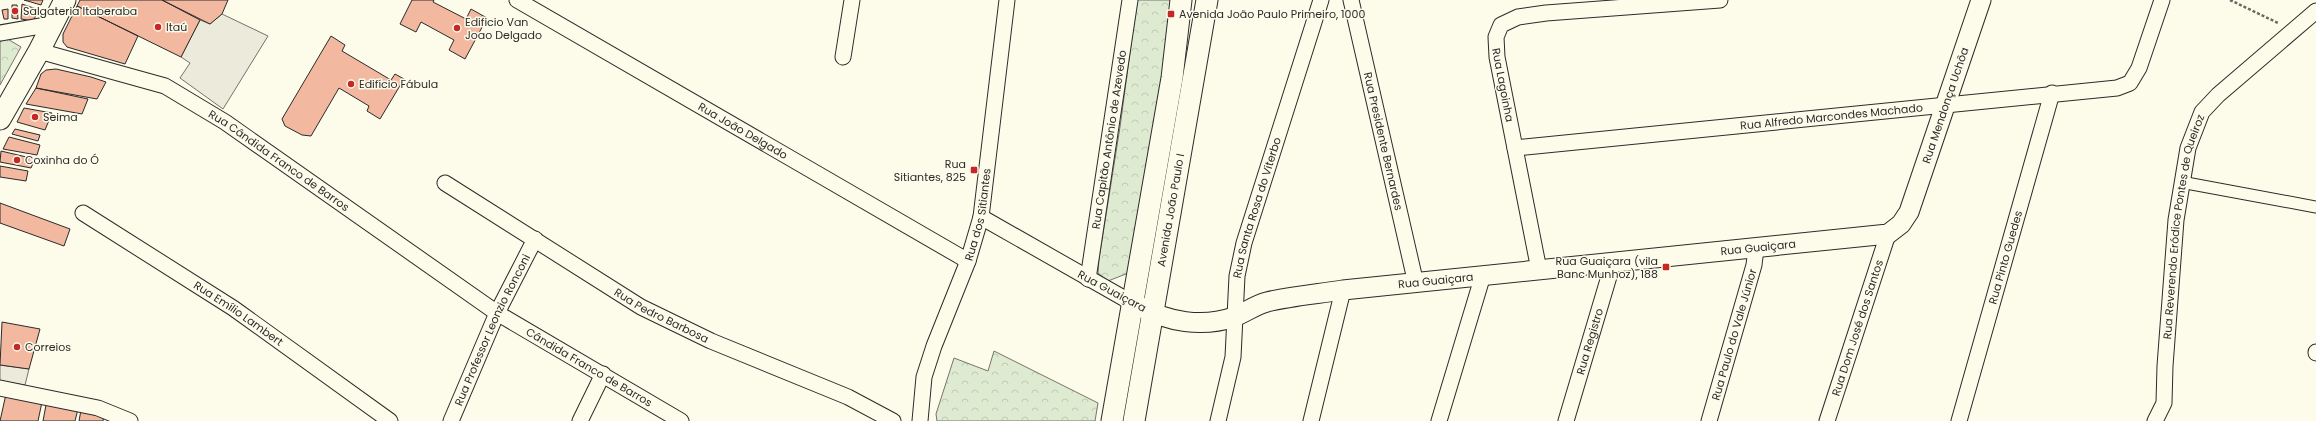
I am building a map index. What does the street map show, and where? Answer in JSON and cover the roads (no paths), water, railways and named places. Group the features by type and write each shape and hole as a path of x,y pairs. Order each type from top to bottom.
{"main road":[{"path":"0,119 39,51 65,0"},
{"name":"Avenida João Paulo I","path":"1112,421 1134,304 1172,78 1181,0"},
{"name":"Avenida João Paulo I","path":"1134,421 1154,313 1207,0"}],"street":[{"name":"Rua João Delgado","path":"517,0 968,261"},
{"path":"843,57 852,0"},
{"name":"Rua dos Sitiantes","path":"920,421 926,371 968,261 981,217 1007,0"},
{"name":"Rua Capitão Antônio de Azevedo","path":"1088,279 1130,0"},
{"name":"Rua Santa Rosa do Viterbo","path":"1218,421 1233,357 1237,276 1244,243 1321,0"},
{"name":"Rua Presidente Bernardes","path":"1351,0 1416,284"},
{"name":"Rua Lagoinha","path":"1539,270 1495,46 1499,30 1506,21 1546,13 1720,0"},
{"name":"Rua Mendonça Uchôa","path":"1888,234 1901,224 1910,212 1981,0"},
{"name":"Rua Alfredo Marcondes Machado","path":"1515,148 2052,93 2117,88 2130,83 2139,68 2162,0"},
{"name":"Rua Reverendo Eródice Pontes de Queiroz","path":"2155,421 2164,404 2171,274 2181,182 2188,148 2202,112 2218,95 2316,11"},
{"path":"0,33 52,24"},
{"name":"Rua Cândida Franco de Barros","path":"39,51 165,86 225,122 496,313"},
{"name":"Rua Pinto Guedes","path":"1958,421 2052,93"},
{"path":"2181,182 2316,207"},
{"name":"Rua Pedro Barbosa","path":"444,183 535,238 641,307 711,341 848,397 893,421"},
{"name":"Rua Emílio Lambert","path":"83,213 233,308 390,421"},
{"name":"Rua Guaiçara","path":"981,217 1134,304 1154,313 1181,321 1196,323 1234,317 1269,301 1343,290 1416,284 1483,275 1888,234"},
{"name":"Rua Dom José dos Santos","path":"1827,421 1888,234"},
{"name":"Rua Professor Leonzio Ronconi","path":"450,421 496,313 535,238"},
{"name":"Rua Paulo do Vale Júnior","path":"1709,421 1754,265 1756,248"},
{"name":"Rua Registro","path":"1566,421 1613,263"},
{"path":"1439,421 1483,275"},
{"path":"1311,421 1343,290"},
{"name":"Cândida Franco de Barros","path":"496,313 681,421"},
{"path":"580,421 602,374"},
{"path":"0,388 98,408 130,421"}],"place":[{"name":"Salgateria Itaberaba","path":"15,11"},
{"name":"Avenida João Paulo Primeiro, 1000","path":"1171,14"},
{"name":"Itaú","path":"158,27"},
{"name":"Edificio Van Joao Delgado","path":"457,28"},
{"name":"Edifício Fábula","path":"351,84"},
{"name":"Seima","path":"35,117"},
{"name":"Coxinha do Ó","path":"17,160"},
{"name":"Rua Sitiantes, 825","path":"974,170"},
{"name":"Rua Guaiçara (vila Banc Munhoz), 188","path":"1666,267"},
{"name":"Correios","path":"17,347"}]}
